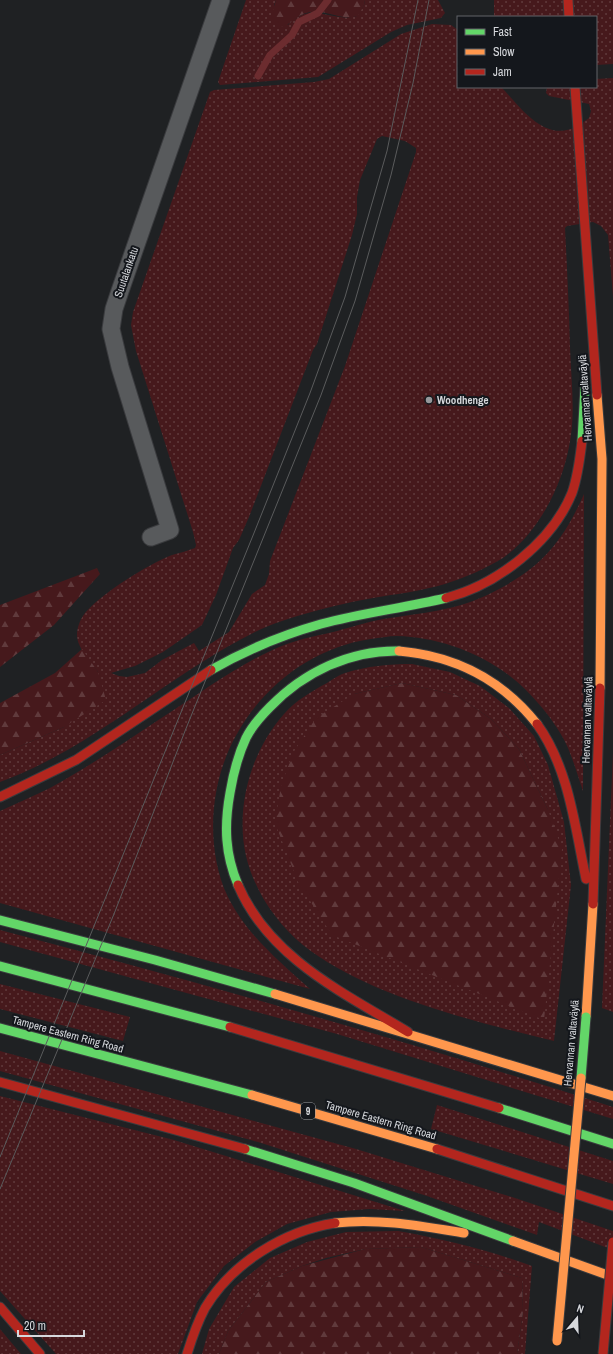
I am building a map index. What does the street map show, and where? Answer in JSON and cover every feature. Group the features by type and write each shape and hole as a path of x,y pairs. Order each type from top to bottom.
{"highway":[{"path":"568,0 569,16"},
{"name":"Hervannan valtaväylä","path":"557,1344 586,1017 593,909 602,652 602,459 575,88"},
{"path":"0,797 54,773 86,754 173,695 243,654 304,628 367,613 425,604 456,596 479,587 522,560 553,525 576,482 583,428 591,308"},
{"path":"408,1032 322,979 292,958 265,931 247,904 235,879 226,843 228,808 234,772 246,738 264,714 287,691 316,670 347,658 386,650 417,651 459,662 492,680 518,703 543,731 558,762 571,804 593,909"},
{"path":"0,920 243,984 408,1032 613,1096"},
{"path":"0,966 251,1034 462,1096 613,1144"},
{"name":"Tampere Eastern Ring Road","path":"0,1028 227,1088 450,1153 613,1206"},
{"path":"0,1082 247,1150 354,1184 521,1242 613,1277"},
{"path":"187,1354 196,1329 210,1301 227,1280 258,1255 298,1232 333,1224 370,1221 404,1223 521,1242"},
{"path":"602,1354 613,1242"},
{"path":"0,1307 40,1354"}],"street":[{"name":"Suutalankatu","path":"151,537 170,530 120,367 110,329 118,297 221,0"}],"green space":[{"path":"246,0 276,0 274,5 288,25 296,18 305,14 313,13 339,17 357,16 364,5 365,0 438,0 445,13 441,18 407,25 391,32 318,77 220,85 218,82"},
{"path":"276,0 365,0 358,16 346,17 323,12 311,12 298,17 282,27 273,24 271,17"},
{"path":"494,0 613,0 613,64 597,65 597,16 494,16"},
{"path":"432,24 451,25 457,29 457,88 502,88 523,111 540,125 550,129 560,131 571,129 589,118 591,111 589,104 549,96 546,93 547,88 597,88 597,79 613,78 613,297 608,235 601,226 593,222 567,226 565,228 572,422 569,447 565,463 554,494 537,523 527,536 516,548 489,566 445,584 329,607 267,626 191,669 67,750 34,768 0,782 0,755 64,727 98,672 79,645 77,635 78,627 85,613 113,588 138,572 172,555 195,548 196,545 136,351 131,325 133,312 210,92 214,90 314,82 329,79 401,34","holes":["382,136 405,141 416,148 416,152 345,366 270,561 269,574 265,585 252,594 229,632 199,651 194,643 162,660 145,673 127,677 111,673 135,666 163,652 202,625 216,595 233,548 239,540 249,517 313,350 317,344 352,235 357,214 357,197 360,180 377,139"]},
{"path":"584,494 583,791 570,753 557,727 522,686 503,671 479,657 453,646 425,639 397,636 371,639 342,646 316,657 291,672 269,691 250,713 235,738 223,765 214,806 214,846 219,872 228,897 244,923 264,947 310,989 0,903 0,811 65,780 255,658 299,640 384,619 446,609 486,596 499,589 528,571 550,550 568,525"},
{"path":"97,568 100,574 54,625 0,667 0,605"},
{"path":"82,649 98,672 106,700 64,727 0,755 0,703 55,673"},
{"path":"412,664 450,672 480,686 509,708 534,736 548,765 564,822 571,885 554,1041 457,1016 390,993 358,979 329,963 303,945 293,936 267,905 254,881 246,856 243,837 244,799 248,780 255,762 272,729 288,709 298,701 340,675 370,667","holes":["402,683 456,695 491,719 519,749 548,810 354,694"]},
{"path":"402,683 456,695 491,719 519,749 548,810 562,849 544,1020 332,935 298,882 275,823 281,786 293,753 316,718 354,694"},
{"path":"613,752 613,1012 602,1008"},
{"path":"0,930 308,1014 537,1083 613,1107 613,1119 337,1034 0,942"},
{"path":"0,984 130,1017 123,1041 0,1009"},
{"path":"0,1051 356,1149 515,1198 613,1231 613,1250 539,1222 537,1235 427,1196 258,1142 0,1071"},
{"path":"0,1096 174,1140 405,1211 369,1209 331,1212 287,1224 255,1242 224,1266 197,1302 178,1354 56,1354 0,1291"},
{"path":"437,1105 613,1161 613,1184 431,1129"},
{"path":"398,1231 466,1246 532,1266 525,1354 517,1354 523,1312 522,1278 421,1247 365,1249 326,1258 302,1266 266,1282 228,1331 219,1354 202,1354 209,1329 234,1287 270,1258 307,1242 346,1232"},
{"path":"421,1247 522,1278 523,1312 517,1354 219,1354 228,1331 266,1282 302,1266 365,1249"},
{"path":"0,1329 21,1354 0,1354"}],"waterway":[{"path":"258,76 270,55 292,35 299,22 318,13 328,0"}],"tram line":[{"path":"0,1157 254,533 310,393 345,297 387,151 418,0"},
{"path":"0,1189 114,914 185,731 321,395 355,301 391,175 413,83 429,0"}],"traffic: fast":[{"path":"582,441 585,387"},
{"path":"211,670 237,656 278,638 307,628 352,617 446,598"},
{"path":"238,885 230,862 226,828 228,805 236,765 243,745 251,729 263,714 283,695 298,683 313,674 346,659 363,654 399,651"},
{"path":"0,920 155,960 275,994"},
{"path":"0,966 230,1027"},
{"path":"581,1078 586,1017"},
{"path":"0,1028 252,1095"},
{"path":"499,1108 613,1144"},
{"path":"245,1149 354,1183 513,1241"}],"traffic: slow":[{"path":"597,395 602,459 600,688"},
{"path":"399,651 440,658 476,672 493,682 508,694 537,724"},
{"path":"586,1017 593,904"},
{"path":"275,994 613,1096"},
{"path":"557,1341 581,1078"},
{"path":"252,1095 437,1149"},
{"path":"335,1223 368,1221 384,1222 416,1225 464,1233"},
{"path":"513,1241 613,1277"}],"traffic: jam":[{"path":"568,0 569,16"},
{"path":"575,88 597,395"},
{"path":"446,598 465,592 503,572 521,559 551,528 563,511 572,493 580,460 582,441"},
{"path":"0,797 76,760 211,670"},
{"path":"593,904 600,688"},
{"path":"537,724 557,759 564,779 586,879"},
{"path":"238,885 252,911 269,933 289,953 334,988 408,1032"},
{"path":"230,1027 499,1108"},
{"path":"0,1082 245,1149"},
{"path":"437,1149 613,1206"},
{"path":"187,1354 205,1308 216,1292 245,1263 261,1252 297,1233 335,1223"},
{"path":"603,1354 613,1242"},
{"path":"0,1307 40,1354"}],"place":[{"name":"Woodhenge","path":"429,400"}]}
